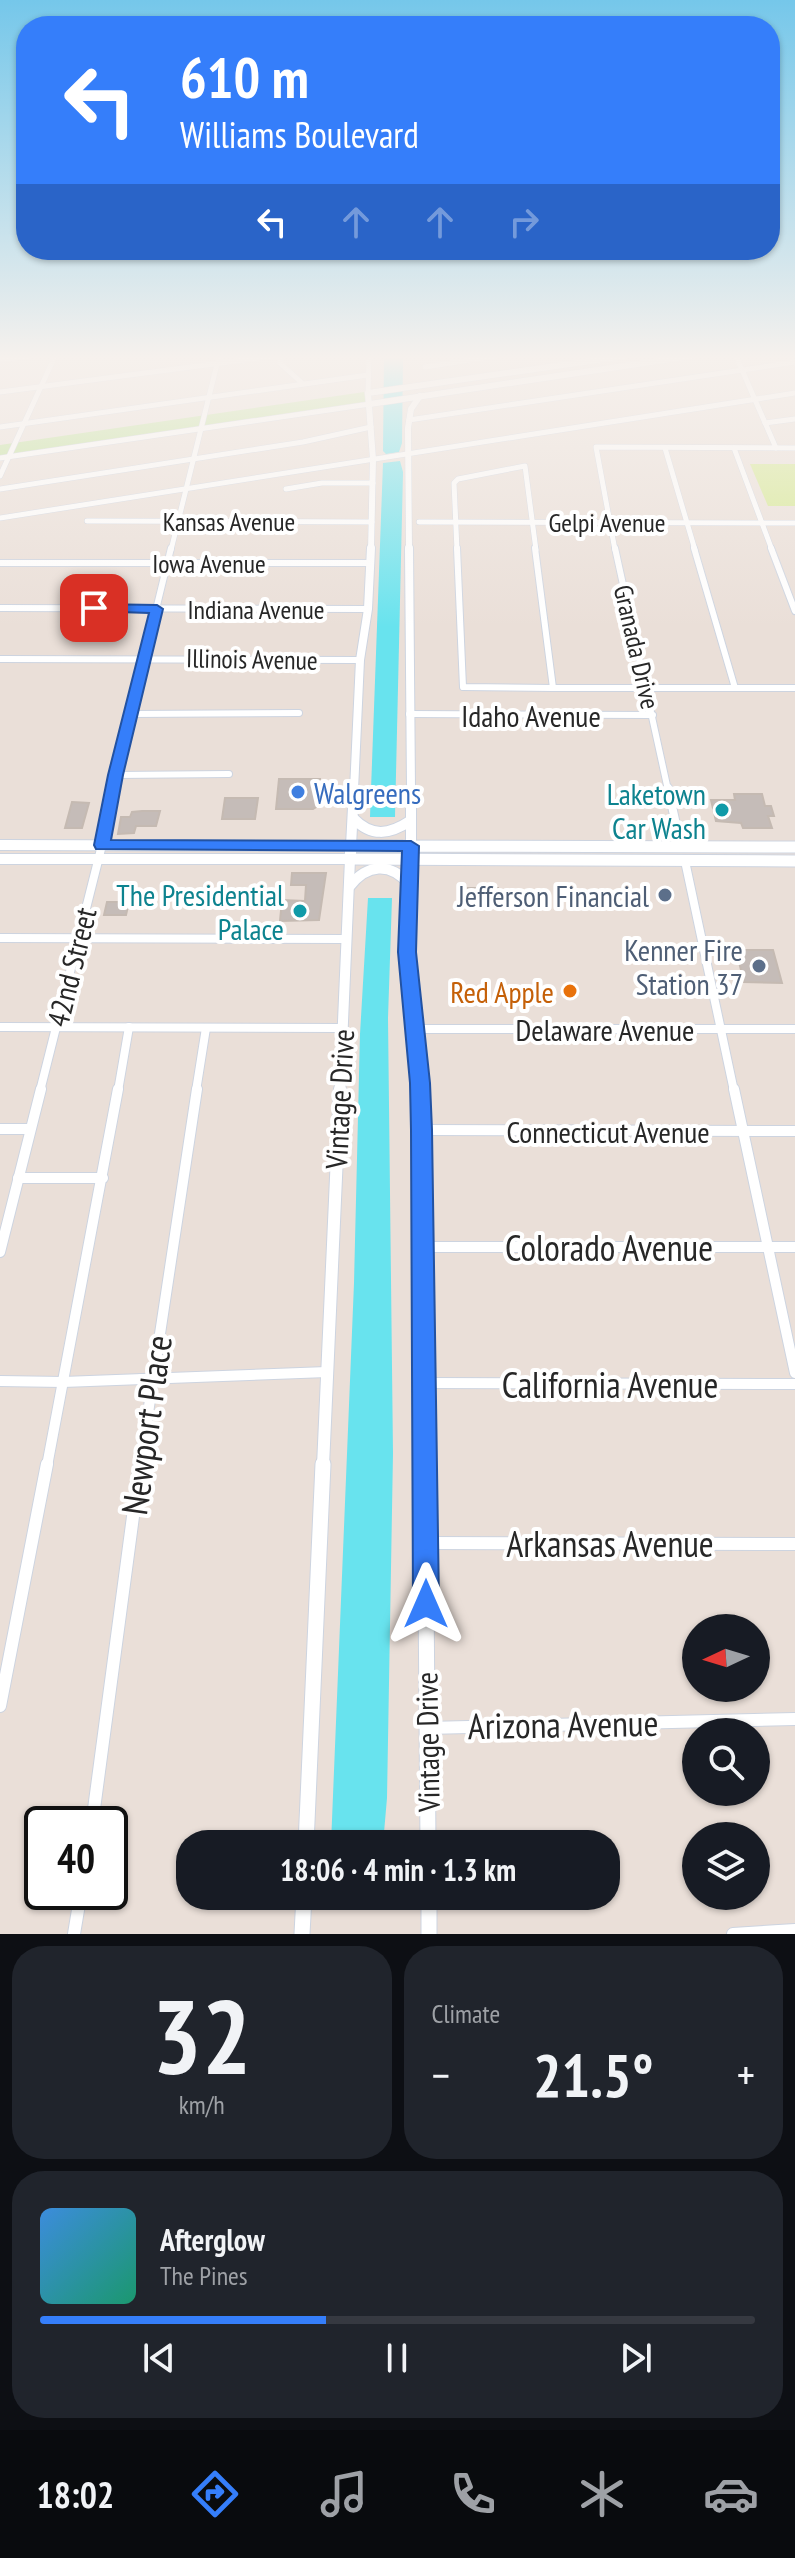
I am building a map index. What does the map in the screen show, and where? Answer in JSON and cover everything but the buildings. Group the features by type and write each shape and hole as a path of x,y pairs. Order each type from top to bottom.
{"main road":[{"path":"351,846 411,853 556,860 795,861"},
{"name":"Vintage Drive","path":"350,859 351,846"},
{"path":"556,860 558,855 564,853 625,847"},
{"path":"350,859 411,853 625,847 795,847"},
{"path":"631,861 639,856 676,854 681,847"},
{"path":"685,861 691,852 727,851 737,847"}],"street":[{"path":"0,476 14,446"},
{"path":"0,458 78,446"},
{"name":"42nd Street","path":"1,1247 102,845 115,775 197,446"},
{"path":"0,489 277,446"},
{"name":"Vintage Drive","path":"351,846 360,660 371,563 372,446"},
{"name":"Vintage Drive","path":"409,446 411,853 407,952 422,1130 428,1830"},
{"path":"0,518 459,446"},
{"name":"Granada Drive","path":"665,448 596,447 681,847"},
{"path":"735,688 665,448 795,448"},
{"path":"734,448 795,611"},
{"path":"553,688 525,466 458,479 454,483 463,687 553,688 795,688"},
{"path":"286,489 322,483 373,483"},
{"name":"Kansas Avenue","path":"87,521 372,522"},
{"name":"Gelpi Avenue","path":"419,522 795,523"},
{"name":"Iowa Avenue","path":"0,563 371,563"},
{"name":"Indiana Avenue","path":"0,608 368,609"},
{"name":"Illinois Avenue","path":"0,659 360,660"},
{"path":"131,714 299,713"},
{"name":"Idaho Avenue","path":"409,714 653,715"},
{"path":"115,775 229,774"},
{"path":"353,818 366,831 381,834 397,830 410,821"},
{"path":"0,845 351,846"},
{"path":"0,859 350,859"},
{"name":"Vintage Drive","path":"307,1830 350,859"},
{"path":"685,861 795,1373"},
{"path":"348,889 362,872 378,867 398,871 409,884"},
{"path":"0,938 346,939"},
{"path":"0,1027 342,1028"},
{"path":"0,1706 103,1178 129,1027"},
{"name":"Newport Place","path":"94,1806 152,1378 206,1028"},
{"name":"Delaware Avenue","path":"415,1029 795,1029"},
{"path":"0,1129 30,1129"},
{"name":"Connecticut Avenue","path":"422,1130 795,1131"},
{"path":"18,1178 103,1178"},
{"name":"Colorado Avenue","path":"423,1247 795,1247"},
{"path":"0,1381 63,1382 327,1372"},
{"name":"California Avenue","path":"424,1383 795,1384"},
{"name":"Arkansas Avenue","path":"426,1543 795,1544"},
{"name":"Arizona Avenue","path":"427,1728 795,1719"},
{"path":"74,1934 78,1910"},
{"path":"302,1934 303,1910"},
{"path":"429,1910 429,1934"},
{"path":"733,1934 795,1930"}],"green space":[{"path":"0,446 66,446 0,456"},
{"path":"750,464 795,464 795,506 768,506"}],"water":[{"path":"383,446 401,446 399,452 386,454"},
{"path":"400,461 403,472 395,817 370,817 383,463"},
{"path":"368,898 392,898 388,1018 393,1453 387,1798 384,1830 332,1830 354,1283 360,1034"}],"place":[{"name":"Walgreens","path":"298,792"},
{"name":"Laketown Car Wash","path":"722,810"},
{"name":"Jefferson Financial","path":"665,895"},
{"name":"The Presidential Palace","path":"300,911"},
{"name":"Kenner Fire Station 37","path":"759,966"},
{"name":"Red Apple","path":"570,991"}],"route":[{"path":"94,608 157,609 115,775 102,845 411,846 407,952 422,1130 426,1604"}]}
